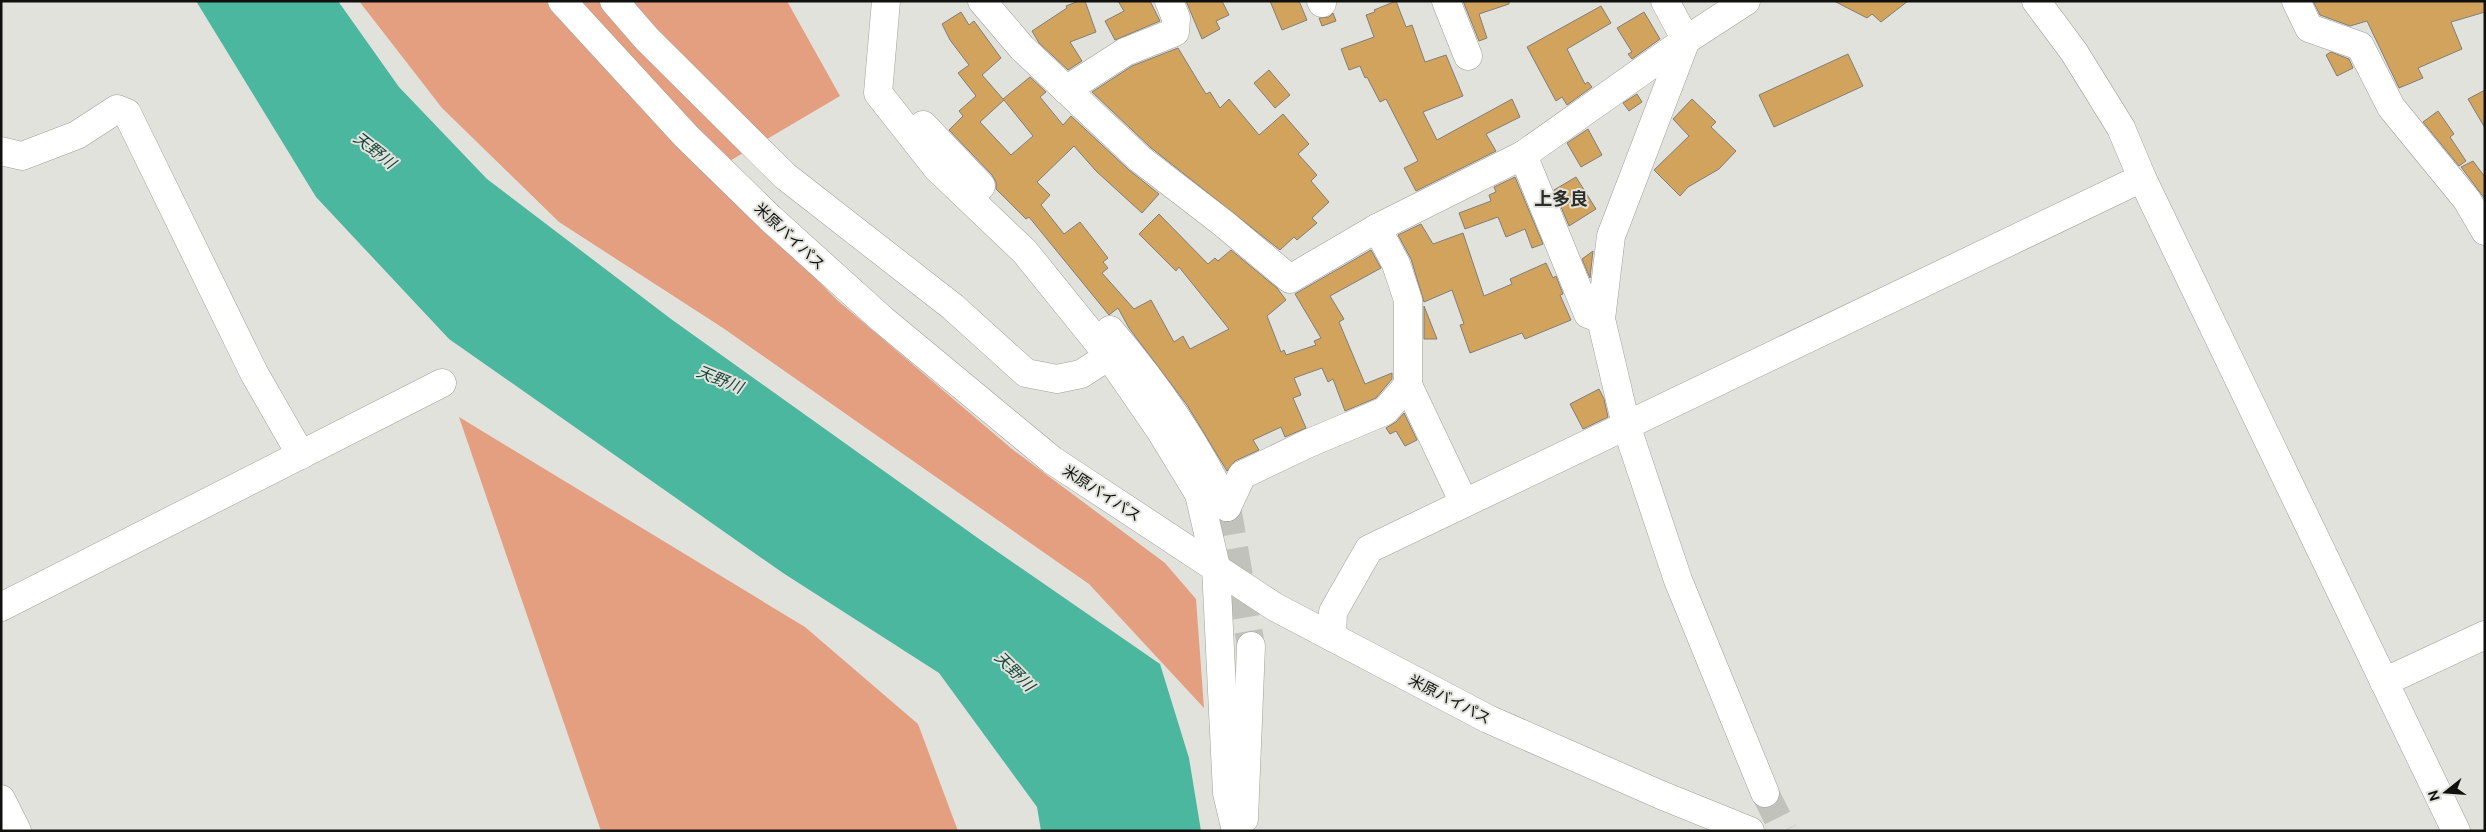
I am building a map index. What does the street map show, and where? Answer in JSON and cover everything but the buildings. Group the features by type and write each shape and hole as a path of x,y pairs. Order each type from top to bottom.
{"main road":[{"name":"米原バイパス","path":"562,1 686,136 770,218 884,320 1052,460 1275,607 1488,719 1661,795 1750,831"},
{"path":"614,1 647,39 785,176 946,300 1026,373 1057,379 1081,374 1109,356"},
{"path":"886,1 878,93 937,168 1025,252 1109,356 1160,430 1199,494 1216,567 1227,793 1236,831"},
{"path":"982,1 1022,48 1140,159 1223,223 1290,279 1377,228 1523,155 1686,40 1746,1"},
{"path":"1066,90 1125,52 1175,32 1176,18 1169,1"},
{"path":"1446,1 1468,56"},
{"path":"1665,1 1686,40 1611,236 1601,319 1626,425 1678,580 1764,793"},
{"path":"2036,1 2074,52 2121,128 2142,178 2456,831"},
{"path":"2296,1 2310,28 2360,46 2392,107 2467,200 2485,231"},
{"path":"878,93 897,98 1030,236 1148,375 1209,469 1228,507 1242,475 1307,444 1385,411 1408,385"},
{"path":"1,151 22,156 77,135 117,109 127,113 254,372 301,455"},
{"path":"1523,155 1588,314 1601,319"},
{"path":"1332,637 1333,612 1369,549 2142,178"},
{"path":"1377,228 1396,264 1408,300 1408,385 1464,503"},
{"path":"1,607 442,383"},
{"path":"2384,682 2485,635"},
{"path":"1243,831 1251,646"},
{"path":"1,799 17,831"}],"shaded area":[{"path":"359,1 787,1 840,96 711,172 837,300 1012,449 1165,563 1196,599 1204,708 1089,584 723,328 559,222 442,108"},
{"path":"459,417 805,627 918,724 958,831 601,831"}],"water":[{"name":"天野川","path":"196,1 338,1 399,87 487,179 671,319 982,541 1160,664 1189,758 1201,831 1041,831 1037,807 939,673 783,573 449,339 316,197"}],"tunnel":[{"path":"1227,507 1251,646"},
{"path":"1765,793 1784,831"}],"district":[{"name":"上多良","path":"1561,198"}]}
